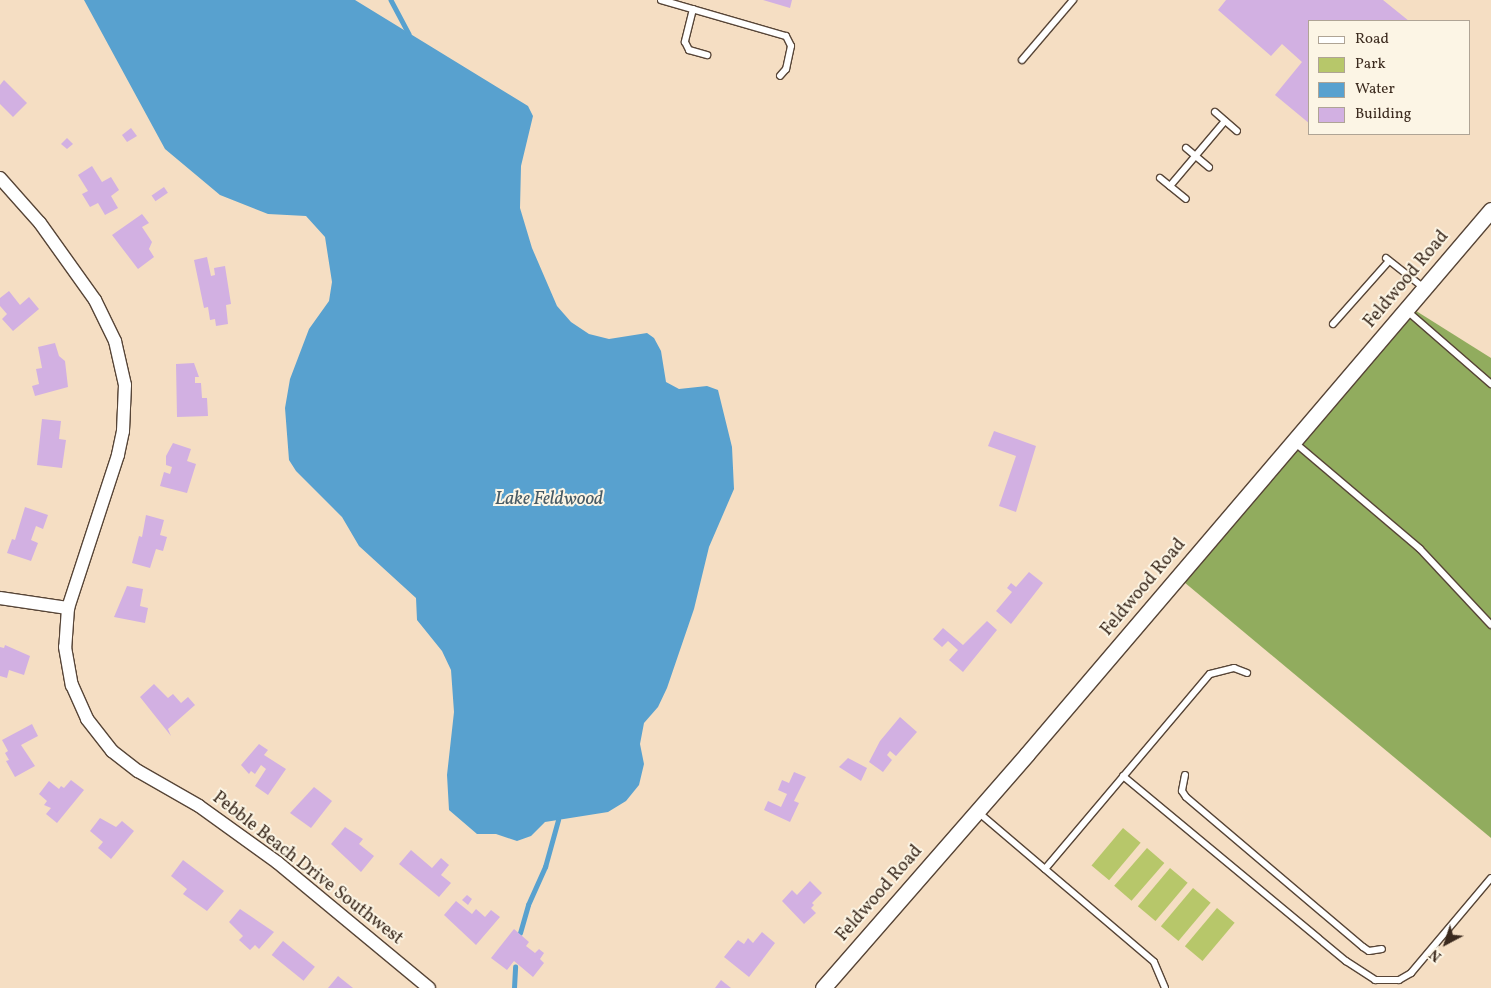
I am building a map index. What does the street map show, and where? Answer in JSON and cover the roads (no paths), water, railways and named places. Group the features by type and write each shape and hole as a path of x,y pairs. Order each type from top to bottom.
{"street":[{"name":"Pebble Beach Drive Southwest","path":"0,178 40,223 94,300 116,340 125,385 124,431 118,455 68,608 65,647 72,684 87,719 112,751 138,771 199,806 278,863 429,988"},
{"name":"Feldwood Road","path":"823,988 1294,442 1491,210"},
{"path":"0,598 68,608"}],"lane":[{"path":"661,0 786,36 791,46 786,68 780,76"},
{"path":"1022,60 1073,0"},
{"path":"693,9 685,42 689,50 707,55"},
{"path":"1214,112 1237,131"},
{"path":"1170,186 1225,121"},
{"path":"1186,148 1209,167"},
{"path":"1160,178 1186,199"},
{"path":"1333,324 1388,259 1424,288"},
{"path":"1406,310 1491,384"},
{"path":"1294,442 1420,549 1491,625"},
{"path":"1044,869 1210,674 1234,668 1247,673"},
{"path":"1184,775 1182,791 1186,798 1369,951 1382,949"},
{"path":"1123,776 1346,961 1375,980 1398,980 1411,973 1491,878"},
{"path":"977,811 1154,962 1165,988"}],"water":[{"name":"Lake Feldwood","path":"84,0 355,0 528,106 533,116 521,166 520,208 532,248 557,306 571,322 589,334 609,339 647,333 654,338 661,351 666,382 679,389 707,386 718,390 732,447 734,489 709,547 694,609 667,688 658,707 644,723 640,744 644,764 639,785 626,801 608,812 545,822 531,836 517,841 496,834 477,834 449,810 447,775 454,712 451,670 442,651 417,620 416,598 359,546 342,517 296,471 289,460 285,408 290,379 309,329 329,301 332,282 325,237 306,216 268,214 220,195 165,149"}],"waterway":[{"path":"391,0 409,34"},
{"path":"520,933 528,905 545,867 558,820"},
{"path":"514,988 515,967"}]}
